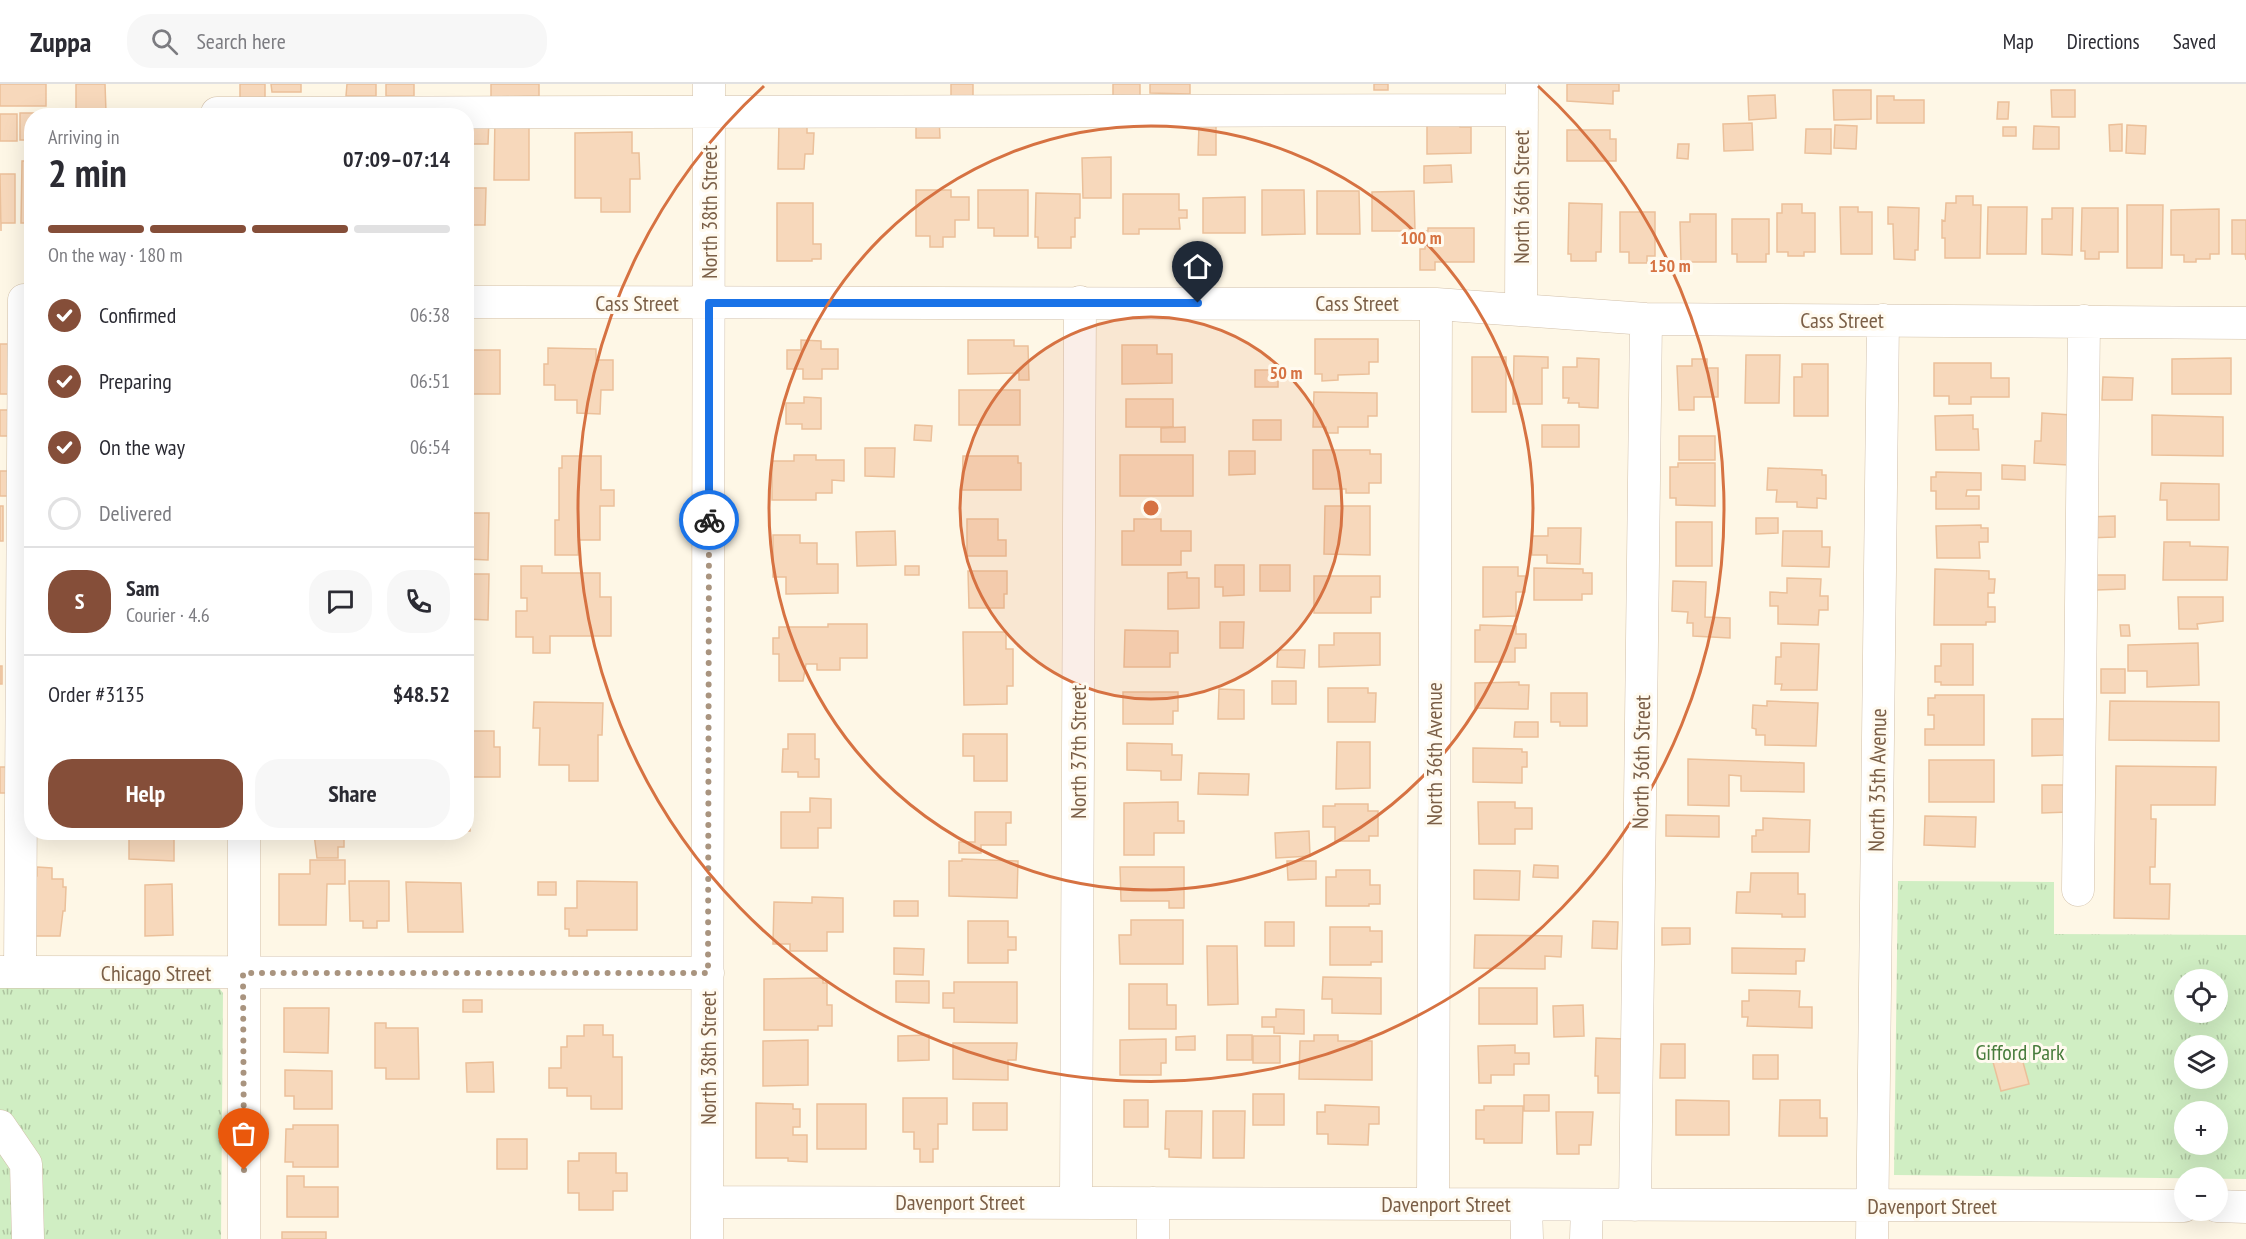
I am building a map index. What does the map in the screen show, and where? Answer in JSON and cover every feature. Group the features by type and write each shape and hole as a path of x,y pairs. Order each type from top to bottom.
{"street":[{"path":"381,108 709,98 1522,97"},
{"name":"North 36th Street","path":"1521,310 1522,97"},
{"name":"North 38th Street","path":"707,1239 709,98"},
{"path":"10,972 18,300"},
{"name":"Cass Street","path":"474,302 1436,304 1646,319 2246,323"},
{"name":"North 37th Street","path":"1076,1202 1080,302"},
{"name":"North 36th Avenue","path":"1432,1204 1436,304"},
{"name":"North 36th Street","path":"1635,1205 1646,319"},
{"name":"North 35th Avenue","path":"1872,1239 1883,320"},
{"path":"2078,890 2084,321"},
{"path":"244,840 244,1239"},
{"name":"Chicago Street","path":"10,972 708,973"},
{"path":"0,1126 26,1164 28,1239"},
{"name":"Davenport Street","path":"708,1202 2174,1206"},
{"path":"1154,1203 1154,1239"},
{"path":"1526,1204 1527,1239"},
{"path":"1586,1239 1587,1204"},
{"path":"2228,1206 2246,1207"}],"green space":[{"name":"Gifford Park","path":"1898,881 2054,882 2054,934 2246,935 2246,1179 2228,1179 2228,1167 2174,1167 2174,1178 1894,1175"},
{"path":"0,980 214,981 223,993 221,1239 0,1239"}],"building":[{"path":"0,84 46,84 46,106 0,106"},
{"path":"76,84 105,84 106,108 76,108"},
{"path":"240,84 265,84 265,101 240,101"},
{"path":"271,84 301,84 301,92 272,92"},
{"path":"347,84 376,84 376,96 346,96"},
{"path":"386,84 414,84 414,96 386,96"},
{"path":"491,84 539,84 539,96 491,97"},
{"path":"951,84 973,84 973,100 951,100"},
{"path":"1113,84 1140,84 1140,96 1113,97"},
{"path":"1150,84 1190,84 1190,94 1150,93"},
{"path":"1374,84 1388,84 1388,90 1374,90"},
{"path":"1567,84 1619,84 1619,91 1613,91 1613,104 1567,101"},
{"path":"1833,90 1871,90 1871,119 1834,120"},
{"path":"2051,90 2075,90 2075,117 2052,117"},
{"path":"1775,95 1776,118 1749,120 1748,96"},
{"path":"1877,96 1894,96 1894,100 1924,100 1924,123 1877,123"},
{"path":"1998,102 2009,102 2008,119 1997,119"},
{"path":"20,113 24,113 24,140 20,140"},
{"path":"0,114 17,114 17,141 0,141"},
{"path":"495,115 529,124 529,180 494,180"},
{"path":"916,116 939,116 940,138 916,138"},
{"path":"474,119 489,119 488,144 474,144"},
{"path":"1427,119 1460,119 1460,127 1471,127 1471,153 1427,154"},
{"path":"779,122 807,122 807,133 814,133 813,154 805,154 804,169 778,169"},
{"path":"1752,123 1753,150 1724,151 1723,124"},
{"path":"2122,124 2122,151 2110,151 2109,125"},
{"path":"1199,125 1216,125 1216,155 1198,155"},
{"path":"1835,125 1857,126 1856,149 1834,148"},
{"path":"2127,125 2146,126 2145,154 2126,153"},
{"path":"2034,126 2059,127 2059,149 2033,149"},
{"path":"2003,127 2016,127 2016,136 2003,136"},
{"path":"1806,129 1831,129 1831,154 1805,153"},
{"path":"1567,130 1610,130 1610,139 1616,139 1616,161 1567,161"},
{"path":"632,132 632,153 639,153 640,179 630,179 630,212 601,212 601,198 575,198 575,133"},
{"path":"1678,144 1689,144 1688,159 1677,158"},
{"path":"1111,157 1111,198 1083,198 1082,158"},
{"path":"22,161 24,161 24,223 21,223"},
{"path":"1451,165 1452,182 1424,183 1424,166"},
{"path":"0,174 15,174 15,223 1,223 1,231"},
{"path":"474,188 486,188 485,225 474,225"},
{"path":"916,190 951,190 951,197 969,197 969,220 955,220 955,237 943,237 943,247 930,247 930,236 916,236"},
{"path":"978,190 1028,190 1028,236 994,236 994,228 978,228"},
{"path":"1262,190 1304,190 1305,234 1262,235"},
{"path":"1317,191 1359,191 1360,234 1317,234"},
{"path":"1414,191 1415,231 1372,231 1372,192"},
{"path":"1036,193 1080,194 1080,218 1075,218 1075,237 1071,237 1071,248 1038,248 1038,237 1035,237"},
{"path":"1123,194 1179,194 1179,210 1187,210 1187,218 1179,218 1180,229 1139,229 1139,234 1123,234"},
{"path":"1956,196 1973,196 1973,205 1981,205 1980,258 1945,258 1942,220 1945,221 1946,203 1956,203"},
{"path":"1245,197 1245,233 1203,233 1203,198"},
{"path":"777,203 813,203 813,244 821,244 821,259 777,261"},
{"path":"1569,203 1602,204 1601,252 1596,252 1596,261 1571,261 1571,254 1568,254"},
{"path":"1782,204 1802,204 1802,213 1815,213 1815,252 1804,252 1804,256 1788,256 1788,252 1777,252 1777,213 1782,213"},
{"path":"2127,205 2163,205 2162,268 2127,268"},
{"path":"1840,207 1858,207 1858,212 1872,212 1872,254 1841,254"},
{"path":"1888,207 1919,208 1918,250 1915,250 1915,260 1894,259 1893,224 1888,224"},
{"path":"1988,207 2027,207 2026,254 1987,254"},
{"path":"2052,208 2073,208 2072,255 2042,254 2042,219 2052,219"},
{"path":"2082,208 2118,208 2118,252 2099,252 2099,259 2085,259 2085,251 2081,251"},
{"path":"2219,209 2219,254 2210,254 2210,259 2196,259 2196,262 2184,262 2184,255 2171,255 2171,210"},
{"path":"1620,212 1655,212 1655,256 1647,256 1647,263 1629,263 1629,252 1620,252"},
{"path":"1690,214 1716,214 1716,262 1681,262 1680,222 1690,222"},
{"path":"1732,219 1769,219 1769,254 1766,254 1766,262 1737,262 1737,254 1732,254"},
{"path":"2232,220 2246,220 2246,260 2245,254 2232,254"},
{"path":"1428,228 1474,228 1474,262 1435,262 1435,270 1420,270 1420,249 1425,249 1425,231 1428,231"},
{"path":"1315,339 1378,339 1378,362 1369,362 1369,374 1338,375 1338,380 1322,381 1322,374 1315,374"},
{"path":"801,340 821,341 821,349 838,349 838,369 822,369 822,379 803,379 803,369 787,369 787,350 801,350"},
{"path":"968,340 1014,340 1014,346 1028,346 1029,380 1019,380 1019,373 968,374"},
{"path":"0,344 8,344 8,394 0,394"},
{"path":"1122,345 1157,345 1157,354 1172,354 1172,383 1122,384"},
{"path":"548,348 596,349 596,360 613,360 613,390 601,390 600,414 577,413 577,400 555,400 555,385 544,385 544,364 548,364"},
{"path":"474,350 500,350 500,394 474,394"},
{"path":"1746,355 1780,355 1779,403 1745,403"},
{"path":"1514,356 1548,357 1548,368 1542,368 1542,404 1513,404"},
{"path":"1472,357 1506,357 1506,412 1472,412"},
{"path":"1577,358 1599,359 1598,408 1579,407 1579,403 1568,403 1569,398 1563,398 1563,367 1577,367"},
{"path":"2231,358 2231,394 2172,394 2172,359"},
{"path":"1692,359 1707,359 1707,368 1718,368 1718,397 1694,397 1694,410 1679,410 1677,366 1692,366"},
{"path":"1934,363 1991,363 1991,378 2009,378 2009,397 1971,397 1971,404 1949,404 1949,396 1934,396"},
{"path":"1802,364 1828,364 1828,416 1794,416 1794,377 1802,377"},
{"path":"1255,370 1278,370 1278,387 1255,387"},
{"path":"2103,377 2133,378 2132,400 2102,400"},
{"path":"959,390 1020,390 1020,425 959,425"},
{"path":"1314,392 1377,393 1377,416 1368,416 1368,427 1338,427 1338,433 1326,433 1326,427 1313,427"},
{"path":"804,397 821,398 821,429 802,429 802,424 786,424 786,403 804,403"},
{"path":"1126,399 1173,399 1173,427 1126,427"},
{"path":"0,410 9,410 9,436 0,436"},
{"path":"2042,413 2071,415 2068,465 2034,463 2035,441 2041,441"},
{"path":"1973,415 1973,429 1978,429 1979,450 1936,450 1935,416"},
{"path":"2152,415 2223,417 2223,456 2152,455"},
{"path":"1253,420 1281,420 1281,440 1253,440"},
{"path":"915,425 932,426 931,441 914,440"},
{"path":"1542,425 1579,425 1579,447 1542,447"},
{"path":"1185,427 1185,442 1161,442 1161,428"},
{"path":"1679,436 1715,436 1715,460 1679,460"},
{"path":"865,448 895,448 894,477 865,476"},
{"path":"1313,450 1370,450 1370,454 1381,454 1381,483 1369,483 1369,493 1346,493 1346,489 1313,489"},
{"path":"1229,451 1255,451 1255,474 1229,475"},
{"path":"794,455 816,455 816,460 844,460 844,481 832,480 832,493 816,493 816,500 772,500 772,461 794,461"},
{"path":"1120,455 1193,455 1193,496 1120,496"},
{"path":"562,456 601,456 601,490 614,490 614,506 600,506 600,540 578,540 578,555 555,555 555,520 559,520 559,468 562,468"},
{"path":"963,456 1018,456 1018,463 1021,463 1021,490 962,490"},
{"path":"1678,463 1715,463 1715,506 1676,505 1676,498 1670,498 1670,467 1678,467"},
{"path":"2002,465 2025,466 2025,480 2002,479"},
{"path":"1768,468 1822,470 1822,475 1826,475 1826,499 1817,498 1817,508 1797,507 1797,502 1776,502 1777,490 1767,490"},
{"path":"0,471 10,471 10,496 0,496"},
{"path":"1936,472 1981,473 1981,490 1967,490 1966,496 1979,496 1979,509 1936,509 1936,491 1931,491 1931,477 1936,477"},
{"path":"2161,483 2219,484 2219,520 2167,520 2167,500 2160,500"},
{"path":"0,506 3,506 3,541 0,541"},
{"path":"1325,506 1370,506 1370,555 1324,554"},
{"path":"474,513 489,513 488,560 474,559"},
{"path":"2115,516 2115,537 2086,538 2086,517"},
{"path":"1756,518 1778,518 1778,533 1756,534"},
{"path":"967,519 998,519 998,540 1006,540 1006,556 967,556"},
{"path":"1134,519 1161,519 1161,531 1191,531 1191,551 1181,551 1181,565 1122,565 1122,531 1134,531"},
{"path":"1676,522 1712,522 1712,566 1676,566"},
{"path":"1981,525 1981,528 1988,528 1988,542 1979,542 1980,558 1937,558 1936,526"},
{"path":"1548,528 1581,528 1580,564 1547,563 1547,555 1532,555 1532,536 1548,536"},
{"path":"895,531 896,565 857,566 856,532"},
{"path":"1783,531 1822,531 1822,547 1830,547 1829,567 1782,566"},
{"path":"773,535 800,535 800,543 817,543 817,564 838,564 838,593 786,594 786,577 773,577"},
{"path":"2164,542 2190,542 2190,546 2228,547 2227,580 2163,580"},
{"path":"1215,565 1244,565 1244,595 1223,596 1223,587 1215,587"},
{"path":"1260,565 1290,565 1290,591 1260,591"},
{"path":"521,566 542,566 542,573 600,573 600,597 611,597 611,636 550,636 550,653 533,653 533,637 516,637 516,611 527,611 527,598 521,598"},
{"path":"905,566 919,566 919,575 905,575"},
{"path":"1483,567 1518,567 1518,576 1525,576 1525,592 1516,592 1516,616 1483,617"},
{"path":"1534,568 1583,569 1583,573 1592,573 1592,594 1582,594 1582,600 1534,600"},
{"path":"1935,569 1989,571 1989,579 1995,579 1994,593 1988,593 1988,607 1995,607 1995,622 1986,622 1986,625 1934,625"},
{"path":"968,571 1007,571 1007,594 1004,594 1004,608 969,608"},
{"path":"1187,572 1187,578 1199,578 1199,608 1168,609 1168,573"},
{"path":"474,574 489,574 488,620 474,619"},
{"path":"2096,575 2125,575 2125,589 2096,590"},
{"path":"1314,576 1380,576 1380,597 1371,597 1371,613 1314,613"},
{"path":"1787,578 1821,579 1820,596 1828,596 1828,610 1819,610 1818,625 1778,624 1778,606 1770,606 1770,592 1787,593"},
{"path":"1673,581 1706,582 1705,617 1730,618 1730,638 1693,636 1693,623 1687,623 1688,612 1672,611"},
{"path":"2178,597 2223,597 2223,621 2197,624 2198,629 2179,629"},
{"path":"1220,622 1244,622 1243,648 1220,648"},
{"path":"828,624 867,624 867,658 840,658 840,670 817,670 817,664 806,664 803,681 779,681 779,654 773,654 773,638 779,638 779,627 828,627"},
{"path":"1480,625 1516,626 1516,634 1526,634 1526,648 1515,648 1515,662 1475,662 1475,630 1480,630"},
{"path":"2120,625 2129,625 2130,636 2121,636"},
{"path":"1125,630 1178,631 1178,653 1170,653 1170,667 1124,667"},
{"path":"963,632 1006,632 1006,649 1013,649 1013,686 1007,686 1007,704 964,705"},
{"path":"1334,633 1380,633 1380,665 1319,667 1319,645 1334,645"},
{"path":"1781,643 1819,644 1817,690 1781,690 1782,684 1775,684 1776,657 1781,657"},
{"path":"2198,643 2199,685 2147,687 2147,671 2128,671 2128,645"},
{"path":"1941,644 1973,644 1973,685 1941,685 1941,682 1935,682 1935,666 1941,666"},
{"path":"1278,650 1305,650 1304,668 1277,667"},
{"path":"0,666 2,666 2,684 0,684"},
{"path":"2101,669 2125,669 2125,693 2101,693"},
{"path":"1272,681 1296,681 1296,704 1272,704"},
{"path":"1519,682 1519,685 1529,685 1528,709 1475,708 1475,683"},
{"path":"1328,688 1368,688 1368,693 1376,693 1375,722 1328,722"},
{"path":"1219,689 1244,690 1244,719 1218,719"},
{"path":"1123,692 1178,692 1178,711 1173,711 1173,724 1123,724"},
{"path":"1551,693 1587,693 1587,726 1560,726 1560,722 1551,722"},
{"path":"1935,695 1984,695 1984,745 1925,745 1925,729 1934,729 1934,715 1928,715 1928,698 1935,698"},
{"path":"1767,701 1818,703 1816,746 1765,745 1765,735 1756,735 1756,729 1752,728 1753,705 1767,706"},
{"path":"2110,701 2219,702 2219,741 2109,740"},
{"path":"534,702 603,703 602,735 598,735 598,781 569,781 569,765 539,765 540,728 533,728"},
{"path":"2032,719 2064,719 2064,755 2032,756"},
{"path":"1515,722 1538,722 1538,737 1514,737"},
{"path":"474,731 494,731 494,747 500,747 500,777 474,777"},
{"path":"788,734 815,734 815,759 819,759 819,777 798,777 798,772 782,772 783,749 788,749"},
{"path":"963,734 1007,734 1007,781 974,781 974,756 963,756"},
{"path":"1337,742 1370,742 1370,788 1336,789"},
{"path":"1127,743 1172,744 1172,755 1182,755 1181,780 1161,780 1161,771 1127,770"},
{"path":"1473,748 1522,749 1522,752 1527,752 1527,767 1522,767 1522,783 1473,782"},
{"path":"1688,759 1804,763 1804,792 1741,791 1741,776 1729,775 1729,806 1688,805"},
{"path":"1929,760 1994,760 1994,802 1929,802"},
{"path":"2116,766 2216,767 2215,805 2151,805 2151,819 2156,819 2155,867 2150,867 2150,884 2170,884 2169,919 2114,918"},
{"path":"0,767 9,767 9,793 0,793"},
{"path":"1199,773 1249,774 1248,795 1198,794"},
{"path":"2042,785 2069,785 2069,812 2042,813"},
{"path":"810,798 831,799 831,828 818,828 818,848 781,848 781,812 810,812"},
{"path":"1178,802 1178,821 1184,821 1184,833 1154,833 1154,855 1124,855 1124,803"},
{"path":"1478,802 1515,802 1515,808 1532,808 1532,829 1515,829 1515,844 1479,844"},
{"path":"1335,804 1368,804 1368,811 1378,811 1378,836 1369,836 1369,841 1335,841 1335,827 1323,827 1323,806 1335,806"},
{"path":"975,812 1011,812 1011,823 1006,823 1006,845 981,845 981,853 959,853 959,842 975,842"},
{"path":"1666,815 1719,816 1719,837 1666,836"},
{"path":"1925,816 1976,817 1975,847 1924,845"},
{"path":"1763,818 1810,820 1809,852 1752,852 1752,836 1756,836 1756,830 1763,830"},
{"path":"1309,831 1310,856 1276,858 1275,833"},
{"path":"129,840 174,840 174,861 129,859"},
{"path":"315,840 344,840 344,847 338,847 338,858 317,858"},
{"path":"962,859 1018,861 1017,898 949,896 949,861 962,861"},
{"path":"310,860 345,860 345,884 327,884 326,925 279,925 279,874 310,874"},
{"path":"1287,861 1316,861 1316,879 1288,880"},
{"path":"1534,865 1558,866 1558,878 1533,877"},
{"path":"37,867 52,868 52,879 63,879 63,887 66,887 65,911 63,911 60,936 28,936 29,876 37,876"},
{"path":"1120,867 1184,867 1184,908 1169,908 1169,901 1121,901"},
{"path":"1336,870 1370,870 1370,885 1380,885 1380,904 1326,906 1326,877 1336,877"},
{"path":"1474,870 1520,871 1519,900 1474,899"},
{"path":"1751,873 1798,873 1798,894 1805,894 1805,917 1736,913 1737,892 1750,892"},
{"path":"349,881 389,881 389,921 377,921 377,928 363,928 363,921 350,921"},
{"path":"577,881 637,882 637,930 587,930 587,936 569,936 569,929 565,929 565,908 577,908"},
{"path":"406,882 461,883 463,932 408,932"},
{"path":"538,882 556,882 556,895 538,895"},
{"path":"172,884 173,935 145,936 145,885"},
{"path":"812,897 843,898 843,932 827,932 827,951 790,951 790,944 773,944 774,902 812,903"},
{"path":"894,901 918,901 918,916 894,916"},
{"path":"1131,920 1183,920 1183,964 1120,964 1119,935 1131,935"},
{"path":"968,921 1008,921 1008,937 1016,937 1016,950 1008,950 1008,963 968,963"},
{"path":"1593,921 1618,922 1617,949 1592,948"},
{"path":"1265,922 1294,922 1294,946 1265,946"},
{"path":"1330,927 1370,927 1370,931 1382,931 1382,962 1371,962 1371,965 1330,965"},
{"path":"1662,928 1690,928 1690,944 1662,945"},
{"path":"1475,935 1562,936 1561,957 1545,956 1545,969 1474,968"},
{"path":"1207,946 1237,946 1238,1004 1208,1005"},
{"path":"894,948 924,949 923,975 894,974"},
{"path":"1732,948 1805,949 1804,961 1796,961 1796,974 1732,973"},
{"path":"1323,977 1381,978 1381,1014 1332,1013 1332,999 1322,999"},
{"path":"823,978 823,983 827,983 827,1005 832,1005 832,1026 818,1026 818,1030 764,1030 764,979"},
{"path":"896,981 929,981 929,1003 896,1002"},
{"path":"954,982 1017,982 1017,1023 954,1022 954,1008 943,1008 943,993 954,993"},
{"path":"1129,984 1167,984 1167,1005 1176,1005 1176,1029 1129,1029"},
{"path":"1479,988 1537,988 1537,1024 1479,1024"},
{"path":"1749,990 1800,991 1799,1007 1812,1007 1812,1028 1747,1026 1748,1017 1742,1017 1742,1001 1749,1001"},
{"path":"463,1000 482,1000 482,1012 463,1012"},
{"path":"1583,1005 1584,1036 1554,1037 1553,1006"},
{"path":"284,1008 329,1008 328,1053 284,1052"},
{"path":"1276,1009 1304,1010 1304,1034 1274,1033 1274,1027 1262,1027 1262,1017 1276,1017"},
{"path":"375,1023 386,1023 386,1028 418,1028 419,1079 386,1079 386,1068 375,1068"},
{"path":"584,1025 603,1025 603,1035 613,1035 613,1057 622,1057 622,1109 591,1109 591,1096 567,1096 567,1088 549,1088 549,1068 561,1068 561,1047 567,1047 567,1036 584,1036"},
{"path":"929,1035 929,1060 898,1061 898,1036"},
{"path":"1227,1035 1252,1035 1252,1060 1227,1060"},
{"path":"1314,1035 1338,1035 1338,1041 1372,1041 1372,1080 1299,1079 1300,1041 1314,1041"},
{"path":"1195,1036 1195,1050 1176,1050 1176,1037"},
{"path":"1253,1036 1280,1036 1280,1063 1253,1063"},
{"path":"1596,1038 1625,1039 1624,1093 1598,1093 1598,1076 1595,1076"},
{"path":"1166,1039 1166,1063 1161,1063 1161,1075 1120,1075 1120,1040"},
{"path":"808,1040 808,1085 763,1086 763,1041"},
{"path":"953,1043 1017,1043 1016,1060 1008,1060 1008,1080 953,1079"},
{"path":"1661,1044 1685,1044 1685,1078 1660,1078"},
{"path":"1515,1045 1515,1053 1529,1053 1529,1064 1514,1064 1514,1075 1491,1075 1491,1083 1479,1083 1478,1046"},
{"path":"1753,1055 1778,1055 1778,1079 1753,1079"},
{"path":"2021,1055 2029,1084 2001,1091 1993,1062"},
{"path":"493,1062 494,1092 467,1092 466,1063"},
{"path":"285,1070 332,1071 332,1109 294,1109 294,1096 285,1096"},
{"path":"1253,1094 1284,1094 1284,1125 1253,1125"},
{"path":"1524,1095 1549,1095 1549,1111 1524,1111"},
{"path":"903,1098 947,1098 947,1124 938,1124 938,1149 933,1149 933,1162 920,1162 920,1149 914,1149 914,1132 903,1132"},
{"path":"1124,1100 1148,1100 1148,1127 1124,1127"},
{"path":"1676,1100 1729,1101 1729,1135 1676,1135"},
{"path":"1780,1100 1820,1100 1820,1118 1827,1118 1827,1136 1779,1136"},
{"path":"756,1103 793,1104 793,1109 800,1109 800,1127 793,1127 793,1135 807,1135 807,1162 788,1161 788,1158 756,1158"},
{"path":"973,1103 1007,1103 1007,1130 973,1130"},
{"path":"817,1104 866,1104 866,1149 817,1149"},
{"path":"1325,1105 1379,1107 1379,1124 1369,1124 1368,1145 1328,1144 1328,1134 1317,1134 1317,1112 1325,1112"},
{"path":"1484,1106 1523,1106 1522,1143 1484,1143 1484,1139 1476,1139 1476,1110 1484,1110"},
{"path":"1166,1111 1202,1111 1201,1158 1169,1157 1169,1149 1165,1149"},
{"path":"1213,1111 1245,1111 1244,1158 1213,1158"},
{"path":"1556,1112 1593,1112 1591,1145 1579,1145 1579,1154 1557,1154"},
{"path":"293,1125 338,1125 338,1167 293,1167 293,1162 285,1162 286,1129 293,1129"},
{"path":"497,1139 527,1139 527,1169 497,1169"},
{"path":"579,1153 616,1153 616,1173 627,1173 627,1191 613,1191 613,1210 579,1210 579,1193 568,1193 568,1161 579,1161"},
{"path":"287,1176 304,1176 304,1187 338,1187 338,1217 287,1217"},
{"path":"282,1232 326,1232 326,1239 282,1239"}],"way so far":[{"path":"244,1170 243,973 708,973 709,520"}],"route":[{"path":"709,520 709,303 1198,303"}]}
